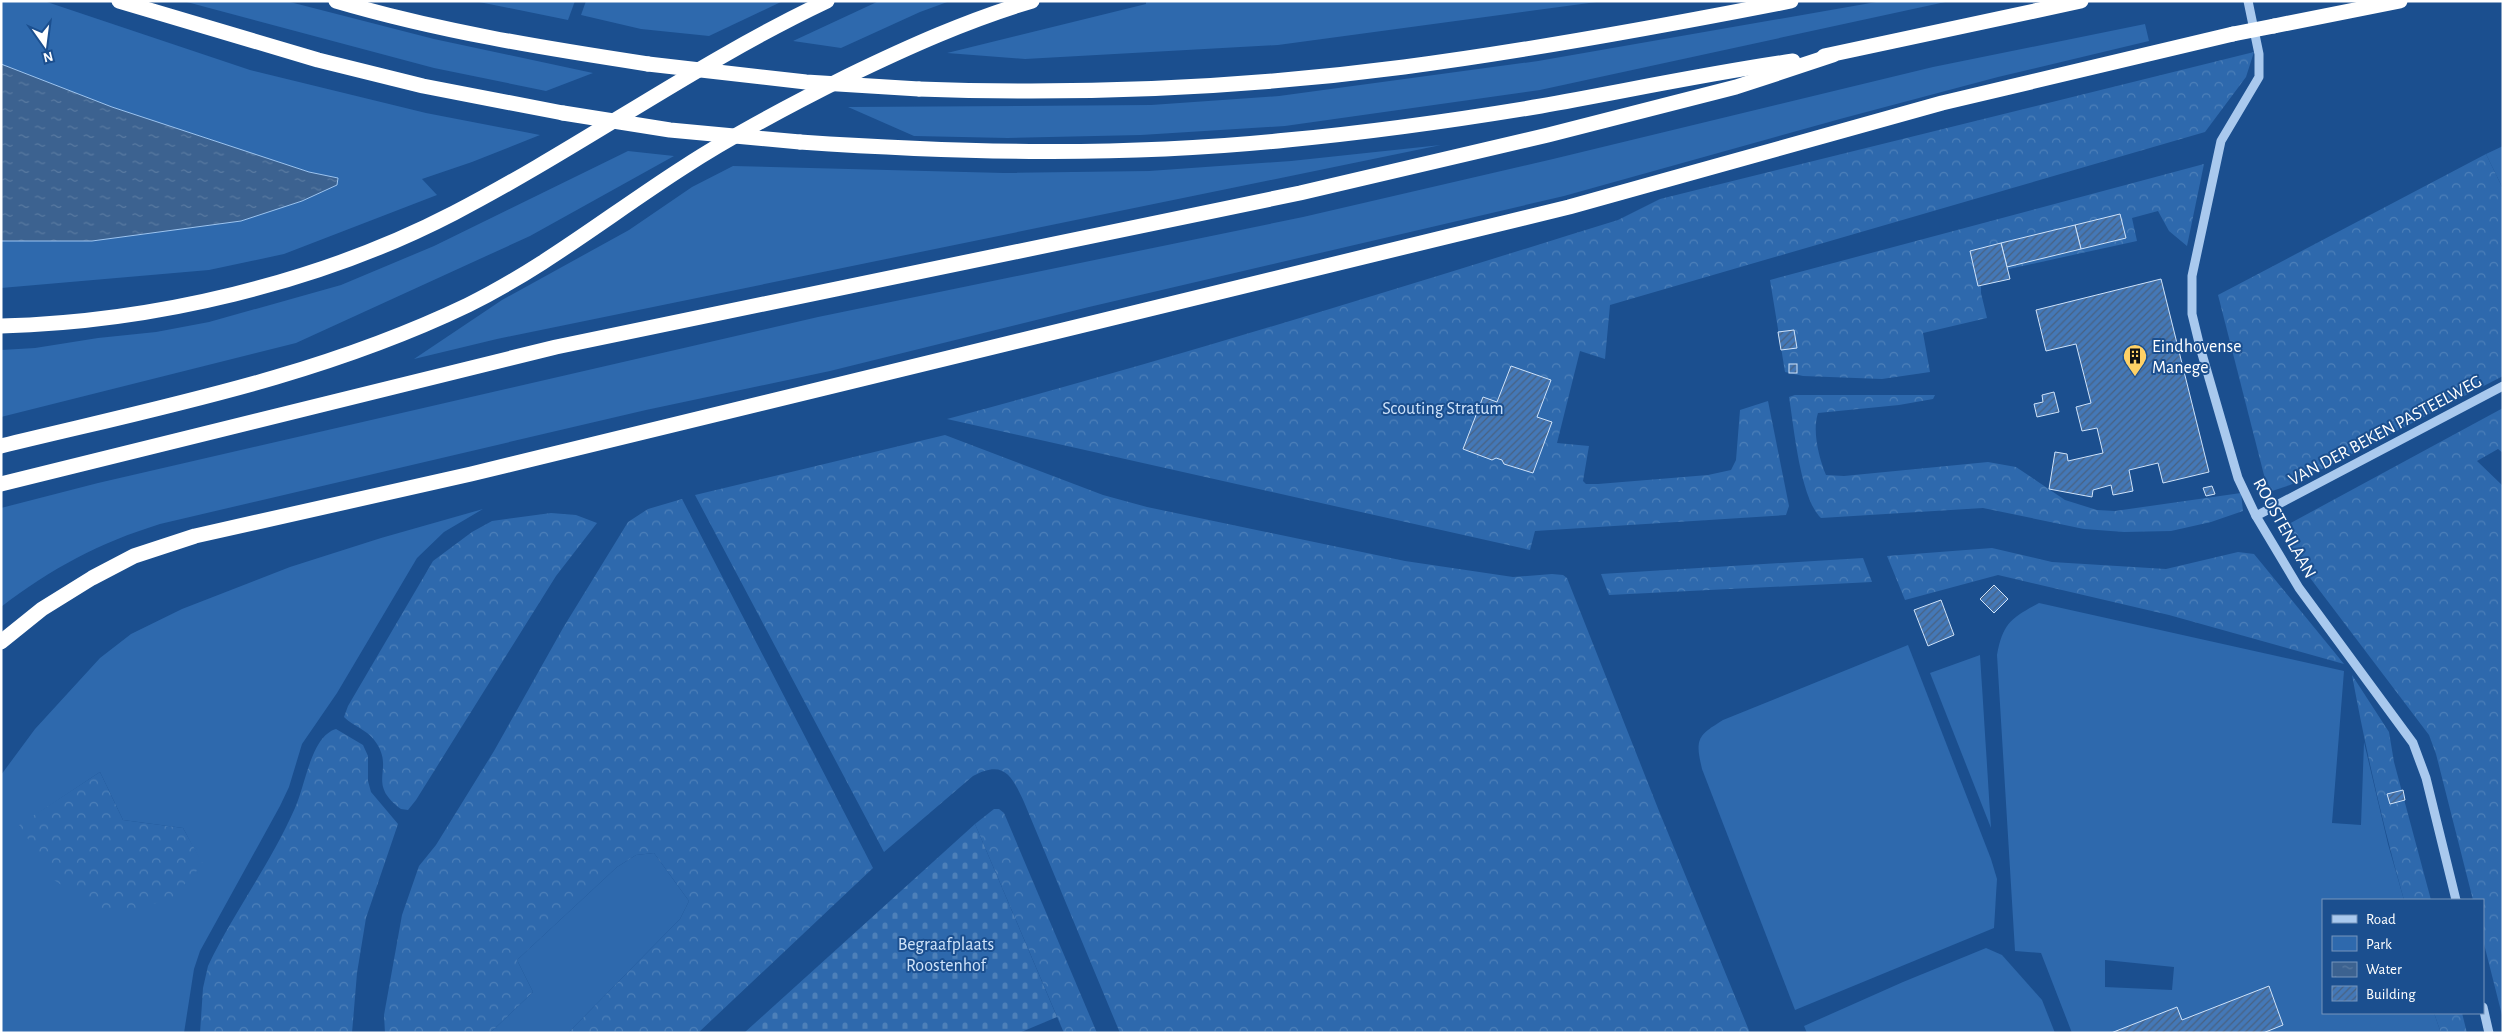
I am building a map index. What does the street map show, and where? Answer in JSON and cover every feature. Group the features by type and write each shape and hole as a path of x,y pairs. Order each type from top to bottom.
{"highway":[{"path":"119,1 318,60 423,86 563,113 670,130 800,142 1006,152 1138,150 1284,141 1414,125 1542,105 1716,72 1833,55 2081,1"},
{"path":"336,1 438,27 526,45 648,64 806,82 1000,92 1107,90 1281,80 1342,74 1465,59 1664,26 1791,1"},
{"path":"1,326 87,319 199,302 286,280 382,246 453,213 522,176 743,44 827,1"},
{"path":"1,446 236,390 324,364 398,336 470,304 538,265 684,167 780,110 905,48 950,29 1032,1"},
{"path":"1,642 42,609 92,578 134,556 195,536 471,474 1550,212 1942,102 2233,34 2400,1"},
{"path":"1,484 556,347 1300,193 1529,140 1736,88 1833,55"}],"street":[{"name":"ROOSTENLAAN","path":"2248,1 2259,54 2259,77 2221,141 2192,276 2192,314 2238,478 2256,516 2299,588 2413,743 2426,778 2456,899"},
{"name":"VAN DER BEKEN PASTEELWEG","path":"2256,516 2503,386"},
{"path":"2484,1010 2489,1033"}],"green space":[{"path":"1,1 44,1 250,70 426,113 540,135 472,162 422,179 437,195 284,254 209,270 1,288 1,241 92,241 241,221 302,201 337,185 338,178 309,172 112,107 1,64"},
{"path":"183,1 286,1 434,39 593,73 546,91 434,68"},
{"path":"474,1 575,1 568,20"},
{"path":"586,1 783,1 709,36 641,29 581,15"},
{"path":"879,1 950,1 920,12 841,48 793,41"},
{"path":"1146,1 1604,1 1278,45 1025,59 947,53 1146,4"},
{"path":"1882,1 1950,1 1540,90 1285,126 1141,135 1008,138 914,136 848,107 1151,105 1279,96 1538,61"},
{"path":"2145,24 2149,41 1998,77 1564,196 1089,307 830,371 646,410 160,524 96,548 39,580 1,607 1,508 98,483 818,317 1303,217 1933,67"},
{"name":"Scouting Stratum","path":"2254,52 2246,77 2205,132 1610,305 1605,359 1580,351 1557,443 1589,446 1583,481 1586,484 1598,484 1708,475 1731,470 1736,460 1740,410 1768,401 1789,506 1786,515 1535,531 1530,550 947,419 1200,348 1451,272 1618,220 1660,199"},
{"path":"1441,145 497,339 414,359 502,300 629,230 692,187 733,166 1004,173 1149,171 1291,161"},
{"path":"2503,146 2503,189 2486,154"},
{"path":"628,151 674,156 530,236 296,343 1,417 1,350 35,348 98,338 156,332 209,322 341,285 434,246"},
{"path":"2486,154 2503,189 2503,376 2290,485 2272,491 2265,479 2218,295"},
{"path":"2204,164 2187,246 2169,231 2158,211 2132,218 2137,241 1981,275 1981,293 1987,318 1923,333 1930,372 1882,379 1803,376 1785,372 1770,280"},
{"path":"1795,395 1935,395 1933,399 1899,405 1818,413 1816,436 1826,475 1844,476 1988,462 2016,467 2065,500 2097,510 2115,511 2241,493 2243,511 2211,522 2171,531 2124,532 2084,529 1983,508 1821,518 1808,495 1799,461 1789,397"},
{"path":"2503,408 2503,453 2498,449 2477,461 2503,486 2503,1019 2484,944 2484,899 2473,899 2436,754 2429,735 2298,562 2285,535 2287,525"},
{"path":"945,435 1103,495 1147,507 1405,561 1513,577 1563,575 1567,578 1659,811 1750,1033 1120,1033 1024,802 1011,778 1006,773 992,769 973,776 884,852 695,495"},
{"path":"682,499 873,868 698,1033 568,1033 680,919 689,901 654,853 636,855 617,867 517,960 533,992 490,1033 385,1033 384,1015 402,915 419,866 436,845 494,751 563,628 628,522 648,509"},
{"path":"483,509 444,532 417,558 337,693 302,744 289,787 280,806 200,951 194,969 184,1033 1,1033 1,775 35,729 100,658 131,634 182,609 290,567 381,538","holes":["100,772 123,820 183,828 202,864 19,826"]},
{"path":"551,513 576,515 597,523 556,576 416,800 408,810 401,809 385,792 382,777 383,762 374,739 344,717 348,706 433,561 472,532 492,521"},
{"path":"1992,548 2052,562 2166,569 2238,552 2254,554 2344,664 2169,615 1998,575 1905,600 1887,556"},
{"path":"1863,558 1872,582 1609,595 1601,574"},
{"path":"2039,603 2344,671 2332,823 2361,825 2364,742 2388,844 2404,899 2322,899 2322,1014 2434,1014 2441,1033 2072,1033 2041,953 2015,951 1997,655 2002,635 2015,618","holes":["2105,960 2174,967 2172,990 2105,987"]},
{"path":"1908,645 1991,859 1997,879 1994,928 1795,1010 1702,769 1699,751 1700,739 1708,730 1723,720"},
{"path":"1980,655 1991,828 1930,673"},
{"path":"2352,675 2389,732 2394,762 2431,899 2404,899 2375,788"},
{"path":"336,729 363,745 368,756 368,781 371,792 398,824 366,918 357,973 352,1033 200,1033 203,988 208,966 229,926 264,868 295,808 310,763 320,741"},
{"path":"100,772 123,820 183,828 203,864 171,899 108,916 54,880 19,825"},
{"path":"994,809 999,809 1004,813 1097,1033 1064,1033 975,824"},
{"name":"Begraafplaats Roostenhof","path":"975,824 1057,1017 1019,1033 744,1033"},
{"path":"654,853 689,901 680,919 568,1033 490,1033 533,992 517,960 617,867 636,855"},
{"path":"1986,948 2002,955 2042,1000 2055,1033 1807,1033 1804,1026"},
{"path":"2434,1014 2462,1014 2467,1033 2441,1033"}],"water":[{"path":"1,64 112,107 309,172 338,178 337,185 302,201 241,221 92,241 1,241"}],"building":[{"path":"2120,214 2126,238 2081,249 2075,225"},
{"path":"2075,225 2081,249 2007,267 2001,243"},
{"path":"2001,243 2010,279 1978,286 1970,251"},
{"name":"Eindhovense Manege","path":"2161,279 2209,472 2163,483 2158,463 2129,470 2133,491 2113,495 2111,485 2093,490 2092,497 2049,489 2055,452 2067,454 2068,461 2103,453 2097,428 2082,431 2076,407 2091,403 2076,344 2046,351 2036,310"},
{"path":"1794,330 1797,348 1781,350 1778,332"},
{"path":"1789,364 1797,364 1797,373 1789,373"},
{"path":"1511,366 1551,380 1537,417 1552,422 1533,473 1504,464 1502,460 1496,458 1492,460 1463,449 1483,397 1497,402"},
{"path":"2054,392 2059,412 2037,417 2034,404 2043,402 2042,395"},
{"path":"2212,486 2215,494 2206,496 2203,488"},
{"path":"1994,585 2008,599 1994,613 1980,599"},
{"path":"1941,600 1954,635 1928,646 1914,610"},
{"path":"2403,790 2405,800 2390,804 2387,794"},
{"path":"2269,986 2283,1025 2263,1033 2111,1033 2177,1007 2182,1020"}],"place":[{"name":"Eindhovense Manege","path":"2135,377"}]}
